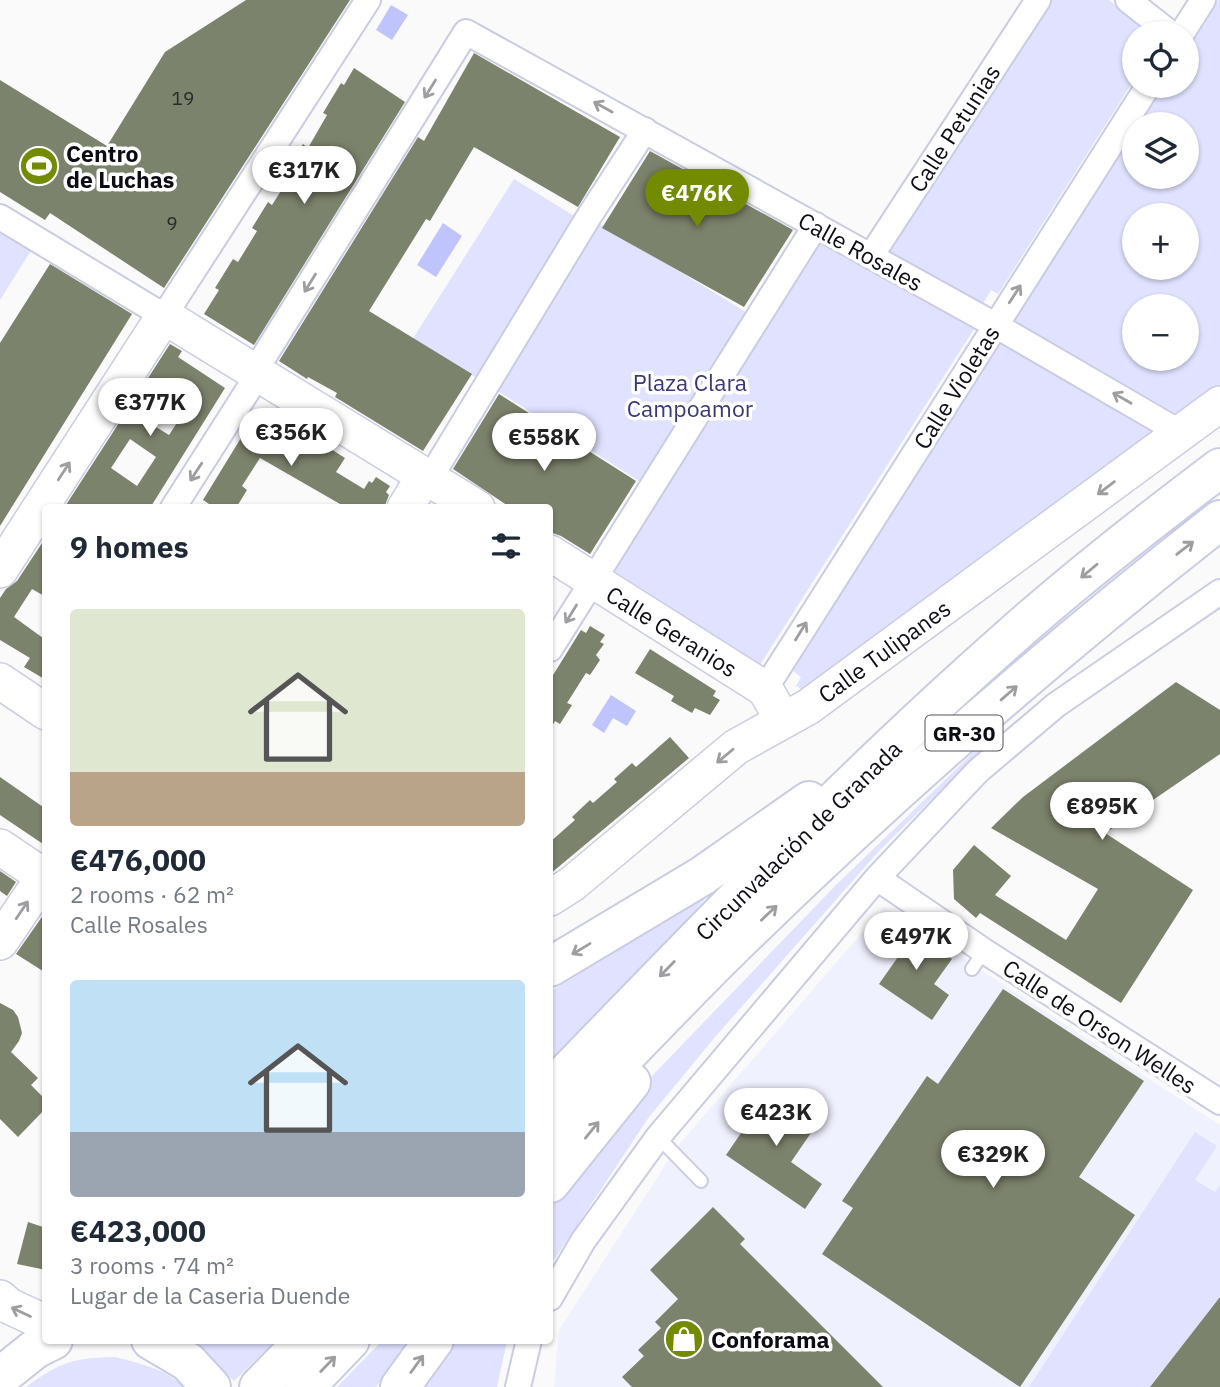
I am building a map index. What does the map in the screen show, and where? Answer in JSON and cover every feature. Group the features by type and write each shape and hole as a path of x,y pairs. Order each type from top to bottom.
{"main road":[{"name":"Circunvalación de Granada","path":"553,1087 781,855 1006,640 1220,468"},
{"name":"Circunvalación de Granada","path":"553,1131 720,960 989,710 1125,594 1220,520"},
{"path":"553,965 702,876 808,802 838,775 890,749"},
{"path":"553,1179 646,1064 702,1002 720,960"},
{"path":"0,1377 45,1344"},
{"path":"161,1344 188,1362 211,1387"},
{"path":"279,1383 303,1344"},
{"path":"279,1383 343,1344"},
{"path":"400,1387 431,1344"}],"street":[{"path":"43,504 368,0"},
{"name":"Calle Petunias","path":"871,256 1038,0"},
{"path":"1128,0 1155,21"},
{"path":"1190,21 1203,0"},
{"name":"Calle Rosales","path":"257,372 467,32 995,325 1181,433"},
{"name":"Calle Violetas","path":"765,689 1140,98"},
{"path":"408,504 488,384 588,218 645,130"},
{"path":"0,217 471,504"},
{"path":"553,644 816,225"},
{"path":"175,504 257,372"},
{"name":"Calle Tulipanes","path":"553,896 572,884 736,747 808,707 1220,404"},
{"path":"0,570 42,505"},
{"name":"Calle Geranios","path":"553,555 765,689 783,720"},
{"path":"553,1293 583,1241 658,1137 877,877 978,771 1056,705 1220,592"},
{"path":"0,681 42,708"},
{"path":"0,847 42,876"},
{"name":"Calle de Orson Welles","path":"877,877 978,960 1220,1102"},
{"path":"0,942 42,882"},
{"path":"0,1298 9,1306 42,1321"},
{"path":"519,1387 528,1344"}],"lane":[{"path":"658,1137 701,1181"}],"shaded area":[{"path":"884,907 1220,1125 1220,1387 554,1387 559,1330 677,1147"}],"green space":[{"path":"1052,0 1109,0 1135,21 1122,21 1123,98 998,294 991,290 983,304 887,253"},
{"path":"1220,0 1220,388 1181,417 1011,319 1122,148 1122,189 1199,189 1199,112 1145,112 1154,98 1199,98 1199,29"},
{"name":"Plaza Clara Campoamor","path":"514,179 576,217 588,218 608,228 746,312 767,320 816,242 974,329 760,665 611,569 658,493 487,384 412,340"},
{"path":"0,225 34,246 0,300"},
{"path":"998,343 1159,432 808,693 796,686 801,677 789,668"},
{"path":"978,748 981,751 879,851 715,1037 649,1117 553,1261 553,1195 568,1174 652,1076 835,886"},
{"path":"709,894 677,932 553,1059 553,990"},
{"path":"1195,1132 1217,1146 1195,1180 1215,1192 1220,1185 1220,1297 1150,1387 1029,1387"},
{"path":"195,1344 272,1344 234,1381"},
{"path":"379,1344 408,1344 376,1387 337,1387"},
{"path":"451,1344 506,1344 497,1387 421,1387"},
{"path":"115,1357 161,1371 184,1387 26,1387 48,1372 68,1363"}],"water":[{"path":"391,5 408,15 392,40 376,30"},
{"path":"443,223 462,236 436,277 417,265"},
{"path":"611,695 636,711 627,726 613,718 604,733 592,725"}],"building":[{"path":"246,0 350,0 164,288 50,213 45,220 0,192 0,80 107,146 165,52"},
{"path":"474,53 620,137 578,207 474,147 430,221 426,219 369,311 472,374 423,451 335,397 337,393 308,377 307,379 279,361 418,137 424,141"},
{"path":"354,68 405,102 254,345 204,314 219,290 215,288 233,259 238,262 257,231 252,228 268,202 272,205 293,172 288,169 303,144 308,148 327,115 323,113 341,83 344,85"},
{"path":"650,151 793,230 744,307 602,228"},
{"path":"50,264 132,314 0,526 0,343"},
{"path":"170,344 182,351 178,357 225,388 152,504 67,504","holes":["163,389 188,406 169,435 143,419","130,439 156,457 137,486 111,468"]},
{"path":"499,394 636,481 590,554 553,533 553,504 505,504 453,469"},
{"path":"265,412 279,420 275,427 304,443 309,435 345,458 336,472 364,489 369,481 372,483 376,477 390,486 386,492 389,495 386,504 340,504 260,458 242,486 247,490 238,504 209,504 203,500 255,415 261,418"},
{"path":"42,543 42,595 32,589 14,617 42,637 42,678 24,667 30,658 0,640 0,598 6,589 17,581"},
{"path":"590,626 605,635 600,642 604,644 596,655 600,660 590,675 586,673 567,703 572,705 560,724 555,721 553,725 553,675 581,630 586,633"},
{"path":"650,649 716,691 713,696 720,700 710,715 695,708 692,713 671,701 674,696 635,673"},
{"path":"1176,682 1220,710 1220,754 1105,833 1193,890 1121,1003 980,913 976,918 954,899 953,870 974,845 1011,876 995,895 1066,940 1098,889 991,828 1023,797"},
{"path":"670,737 689,758 553,871 553,839 575,820 572,817 590,800 593,803 617,782 614,779 632,763 636,767"},
{"path":"0,777 42,806 42,843 0,815"},
{"path":"0,871 16,882 7,896 0,891"},
{"path":"42,917 42,970 16,954"},
{"path":"893,919 952,959 934,984 949,995 932,1020 879,984 905,947 884,932"},
{"path":"1003,989 1144,1081 1079,1177 1135,1215 1020,1387 822,1254 853,1208 842,1201 927,1076 938,1084"},
{"path":"0,1003 13,1010 18,1017 22,1033 11,1052 38,1078 31,1085 42,1096 42,1112 18,1137 0,1119"},
{"path":"764,1088 817,1124 791,1162 822,1184 805,1209 726,1155 752,1117 747,1114"},
{"path":"713,1207 745,1239 740,1244 883,1387 632,1387 622,1377 644,1356 638,1350 661,1328 655,1322 678,1299 650,1270"},
{"path":"28,1222 42,1227 42,1269 17,1264"},
{"path":"1220,1297 1220,1387 1150,1387"}],"place":[{"name":"Centro de Luchas","path":"39,166"},
{"name":"Conforama","path":"684,1339"}]}
